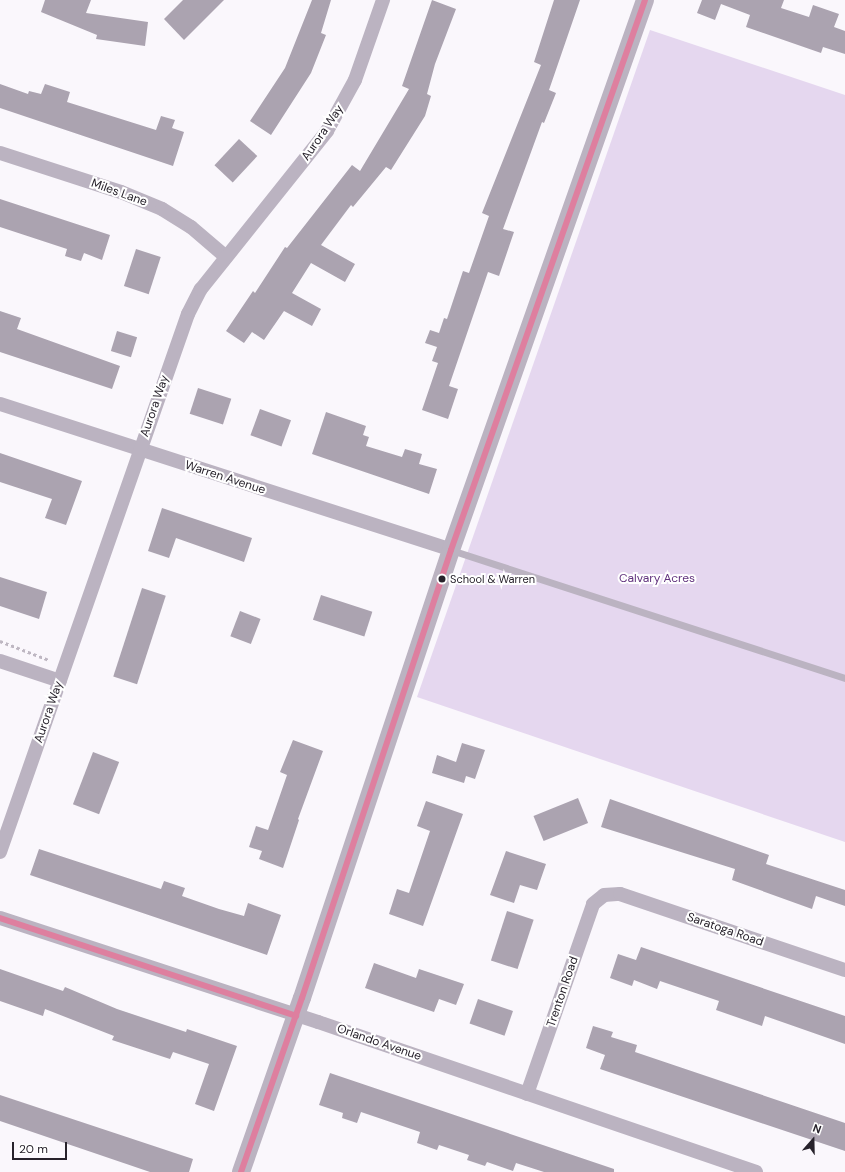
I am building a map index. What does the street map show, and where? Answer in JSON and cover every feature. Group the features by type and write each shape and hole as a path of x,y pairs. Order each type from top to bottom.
{"street":[{"name":"Aurora Way","path":"0,852 188,314 201,289 327,131 355,80 383,0"},
{"path":"241,1172 296,1016 450,550 645,0"},
{"name":"Miles Lane","path":"0,153 121,192 162,209 191,227 226,257"},
{"name":"Warren Avenue","path":"0,404 450,550"},
{"path":"0,661 60,681"},
{"name":"Saratoga Road","path":"604,895 620,894 845,970"},
{"name":"Trenton Road","path":"527,1094 593,904 604,895"},
{"name":"Orlando Avenue","path":"0,918 296,1016 756,1172"}],"lane":[{"path":"450,550 845,678"}],"green space":[{"name":"Calvary Acres","path":"650,30 845,95 845,842 417,697"}],"building":[{"path":"45,0 91,0 86,13 148,22 145,46 96,39 97,35 41,12"},
{"path":"183,0 224,0 184,40 164,19"},
{"path":"312,0 331,0 321,33 326,35 311,73 271,135 250,121 285,68"},
{"path":"432,0 456,9 435,64 427,94 431,96 425,116 391,170 386,167 353,207 351,205 321,245 355,264 345,282 311,263 292,293 321,309 312,326 284,311 264,340 252,332 244,343 226,331 253,291 255,293 285,247 287,248 352,165 360,171 409,89 402,86"},
{"path":"554,0 580,0 549,90 556,93 544,123 542,122 503,229 514,232 499,276 488,272 449,386 458,389 448,419 422,410 438,363 432,361 437,347 425,343 430,330 439,333 444,318 447,319 463,271 469,273 489,216 482,213 541,65 534,62"},
{"path":"702,0 784,0 781,8 809,17 813,5 839,14 834,27 845,31 845,54 823,47 821,53 746,27 750,15 721,4 715,20 697,13"},
{"path":"0,84 28,94 29,91 41,94 45,84 70,92 67,102 156,130 161,116 175,120 172,128 184,132 173,166 0,108"},
{"path":"239,139 257,156 233,182 214,165"},
{"path":"0,199 110,235 102,260 84,253 81,261 65,256 67,249 0,227"},
{"path":"136,249 161,257 149,294 124,286"},
{"path":"0,311 21,318 17,329 120,366 112,389 0,352"},
{"path":"117,331 137,337 131,357 111,351"},
{"path":"198,388 231,399 223,424 190,414"},
{"path":"260,409 291,420 281,447 250,435"},
{"path":"326,412 366,426 363,435 369,437 366,446 402,457 405,449 422,454 419,464 437,469 429,494 312,454"},
{"path":"0,453 82,481 66,525 45,518 52,499 0,482"},
{"path":"162,508 252,538 244,562 176,538 169,558 148,551"},
{"path":"0,577 47,592 39,619 0,606"},
{"path":"142,588 166,596 137,684 113,676"},
{"path":"321,595 372,612 364,636 313,620"},
{"path":"240,611 261,619 251,644 230,636"},
{"path":"293,740 323,751 298,819 299,820 283,868 259,859 262,851 249,847 256,826 268,830 287,775 280,772"},
{"path":"462,743 485,750 475,779 466,776 464,783 432,773 437,755 456,762"},
{"path":"93,752 119,762 99,814 73,804"},
{"path":"578,798 588,823 544,841 533,816"},
{"path":"610,799 769,855 766,864 845,890 845,906 816,896 812,909 732,880 735,869 601,827"},
{"path":"426,801 463,814 423,926 389,914 397,889 409,893 430,831 417,826"},
{"path":"39,849 161,889 164,881 185,888 182,896 244,916 248,903 281,915 267,955 30,875"},
{"path":"506,851 546,864 537,890 520,885 514,903 490,895"},
{"path":"507,911 534,920 518,969 491,960"},
{"path":"641,947 845,1016 845,1044 765,1016 762,1026 716,1010 719,1001 660,981 657,989 634,980 632,986 610,978 618,954 636,960"},
{"path":"374,963 416,978 419,969 464,984 456,1005 439,999 434,1012 365,988"},
{"path":"0,969 63,991 65,987 117,1009 186,1032 187,1029 237,1046 214,1111 195,1104 209,1064 173,1052 170,1059 112,1040 114,1036 45,1009 43,1016 0,1001"},
{"path":"478,999 513,1011 505,1036 470,1024"},
{"path":"593,1026 613,1032 611,1037 637,1045 635,1052 845,1123 845,1151 600,1069 605,1055 586,1048"},
{"path":"330,1073 614,1169 614,1172 544,1172 516,1163 513,1171 487,1162 485,1166 467,1160 469,1155 439,1145 437,1150 417,1143 420,1132 361,1112 357,1123 342,1118 343,1113 319,1105"},
{"path":"0,1095 193,1159 189,1172 150,1172 0,1121"}],"transit line":[{"path":"241,1172 302,998 451,550 645,0"},
{"path":"0,918 296,1016"}],"place":[{"name":"School & Warren","path":"442,579"}]}
